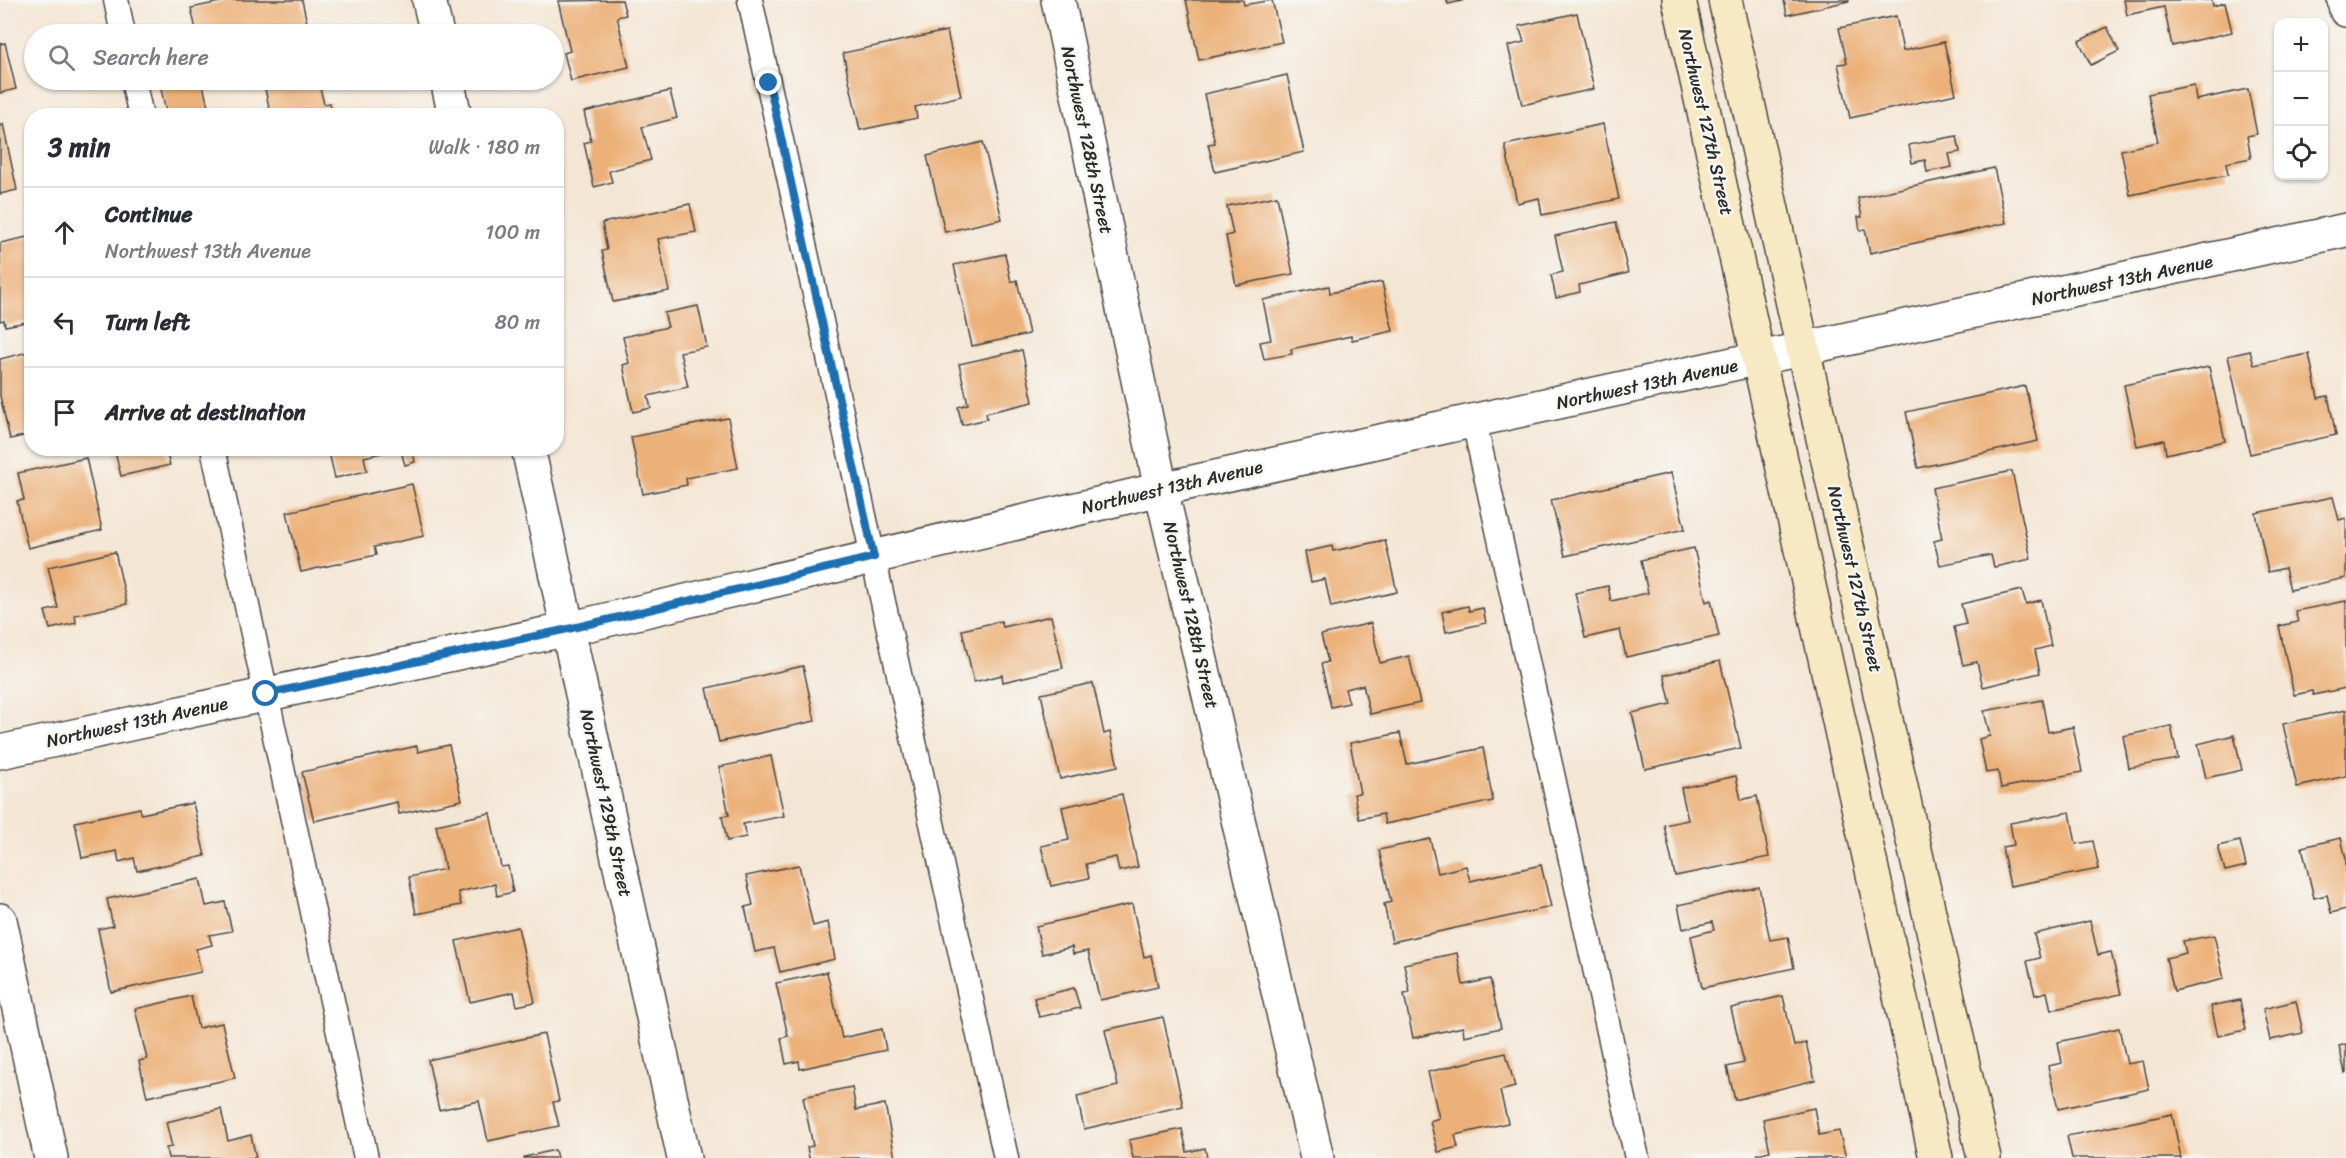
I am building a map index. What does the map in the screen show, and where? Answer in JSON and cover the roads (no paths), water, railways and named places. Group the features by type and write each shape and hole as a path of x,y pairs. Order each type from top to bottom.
{"street":[{"path":"429,0 435,24"},
{"name":"Northwest 128th Street","path":"1058,0 1161,489 1317,1158"},
{"name":"Northwest 127th Street","path":"1679,0 1936,1158"},
{"name":"Northwest 127th Street","path":"1725,0 1984,1158"},
{"path":"2344,0 2346,10"},
{"path":"449,90 453,108"},
{"name":"Northwest 13th Avenue","path":"0,752 568,629 1161,489 2346,230"},
{"name":"Northwest 129th Street","path":"530,456 684,1158"},
{"path":"0,920 51,1158"}],"lane":[{"path":"116,0 121,24"},
{"path":"750,0 1006,1158"},
{"path":"135,90 139,108"},
{"path":"1474,421 1637,1158"},
{"path":"215,456 366,1158"}]}
